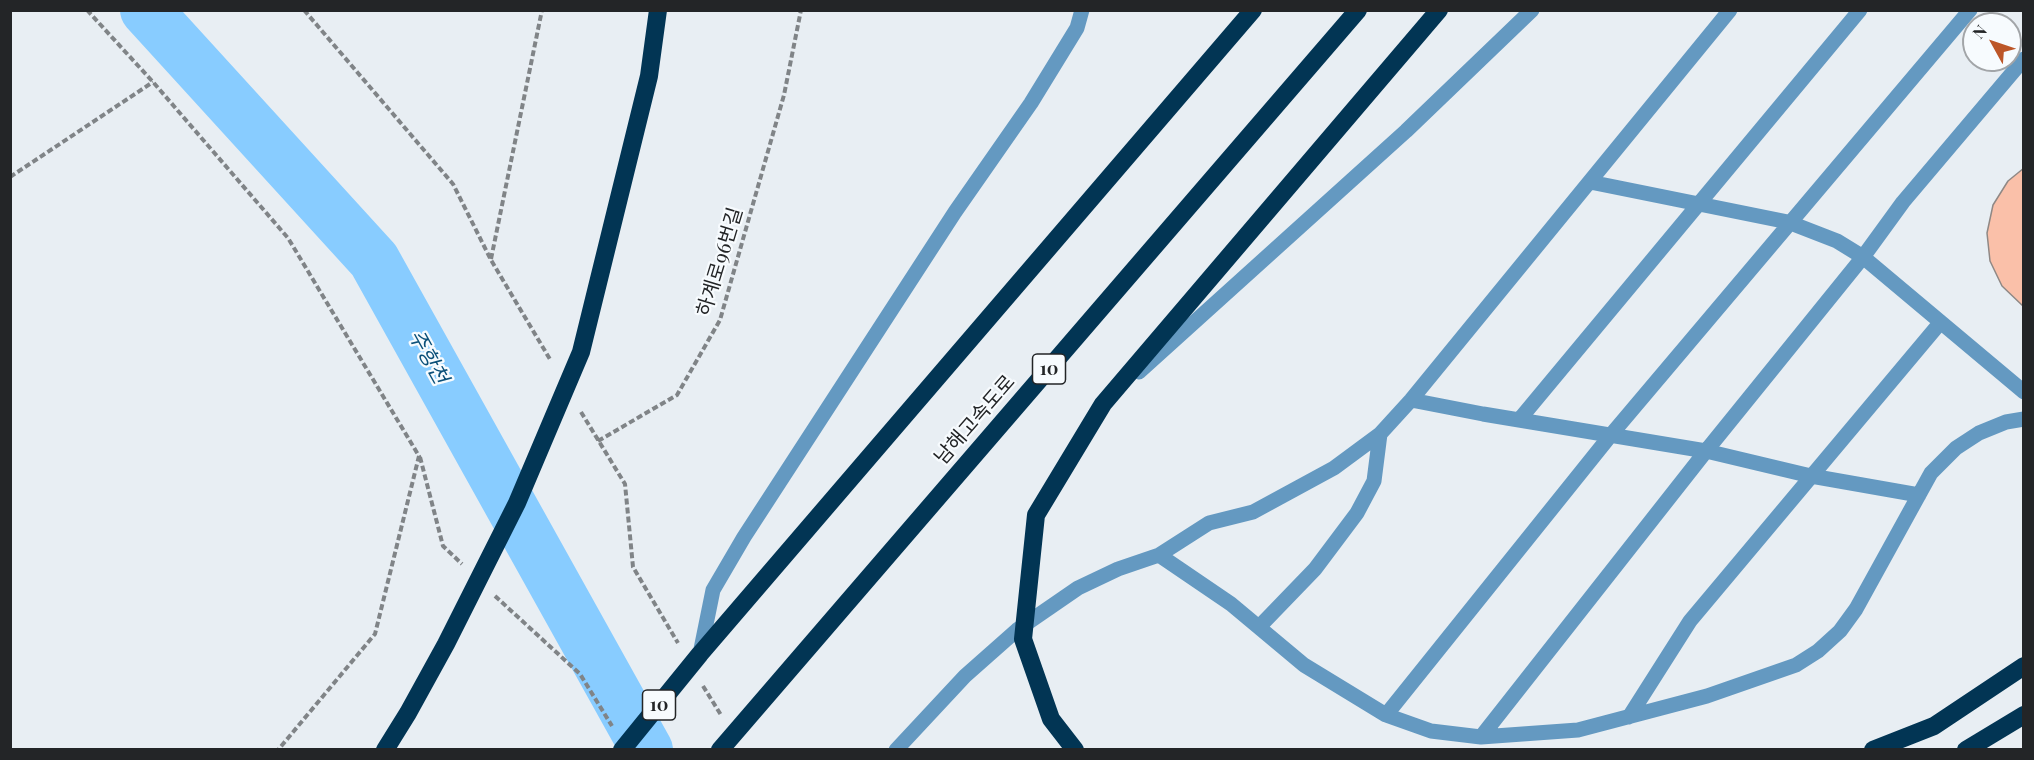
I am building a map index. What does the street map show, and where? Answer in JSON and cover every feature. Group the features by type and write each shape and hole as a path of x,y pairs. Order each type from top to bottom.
{"highway":[{"path":"385,750 427,679 517,503 581,352 649,76 658,10"},
{"name":"10","path":"622,750 698,664 1253,10"},
{"name":"남해고속도로","path":"720,750 1358,10"},
{"path":"1075,750 1051,718 1023,639 1036,515 1103,404 1439,10"},
{"path":"1873,750 1934,726 2024,666"},
{"path":"1966,750 2024,715"}],"lane":[{"path":"698,664 713,590 718,581 955,212 1037,93 1077,28 1082,10"},
{"path":"1103,404 1406,131 1532,10"},
{"path":"896,750 965,676 1017,630 1078,588 1118,569 1160,555 1209,523 1253,512 1334,468 1380,434 1411,400 1730,10"},
{"path":"1519,420 1860,10"},
{"path":"1386,715 1610,436 1788,222 1970,10"},
{"path":"1481,736 1863,257 1903,202 2024,59"},
{"path":"1590,182 1788,222 1837,241 1863,257 2024,392"},
{"path":"1629,717 1690,621 1940,323"},
{"path":"1411,400 1706,451 1811,476 1919,495"},
{"path":"1160,555 1232,604 1304,665 1386,715 1431,731 1481,736 1578,729 1629,717 1741,684 1796,665 1818,651 1840,631 1856,609 1931,472 1956,448 1979,433 2006,422 2024,419"},
{"path":"1259,627 1315,569 1357,513 1374,481 1380,434"}],"path":[{"path":"87,10 153,82 288,238 419,456 443,546 469,571"},
{"path":"304,10 453,184 491,260 556,370"},
{"path":"491,260 542,10"},
{"name":"하계로96번길","path":"598,441 677,395 720,320 784,95 801,10"},
{"path":"10,177 153,82"},
{"path":"580,411 625,484 633,567 681,648"},
{"path":"278,750 375,634 419,456"},
{"path":"486,588 580,674 614,731"},
{"path":"698,664 723,719"}],"building":[{"path":"2024,168 2024,307 2002,286 1990,261 1987,233 1993,205 2008,181"}],"waterway":[{"name":"주항천","path":"146,10 374,260 647,750"}]}
